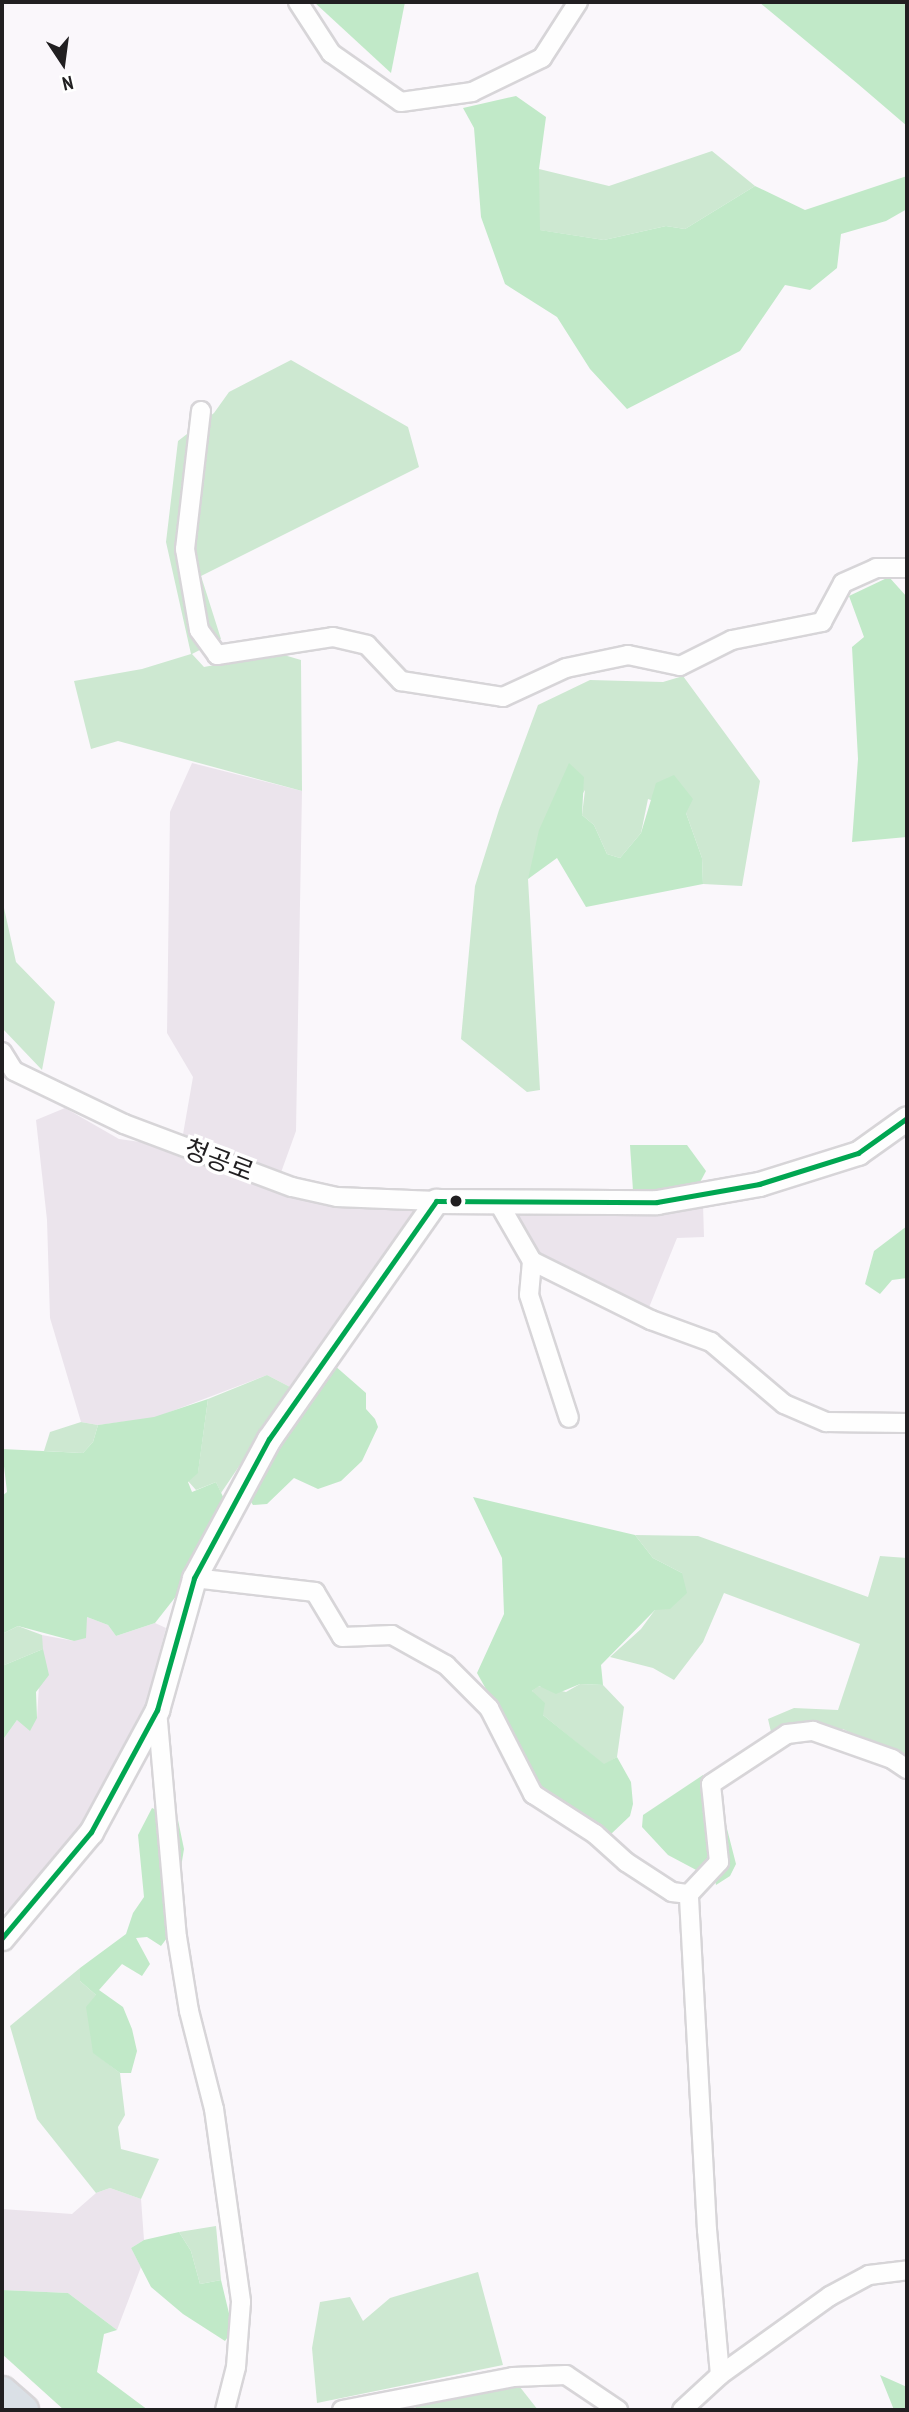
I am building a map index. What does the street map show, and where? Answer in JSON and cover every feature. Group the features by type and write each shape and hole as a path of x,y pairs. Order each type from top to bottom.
{"highway":[{"path":"2,2392 23,2410"}],"street":[{"path":"298,2 331,53 401,102 472,92 542,58 578,2"},
{"path":"201,411 185,549 199,630 217,655 333,637 368,645 401,681 503,696 566,668 628,655 680,666 732,640 822,622 843,583 876,568 907,568"},
{"path":"2,1052 8,1073"},
{"name":"청공로","path":"8,1073 124,1124 292,1187 337,1197 498,1202 657,1202 759,1184 858,1153 907,1118"},
{"path":"2,1938 91,1832 157,1710 194,1578 269,1439 353,1326 436,1201"},
{"path":"498,1202 532,1261 651,1320 711,1342 796,1409 826,1422 907,1423"},
{"path":"532,1261 529,1295 569,1418"},
{"path":"194,1578 315,1592 342,1637 391,1635 446,1665 489,1708 533,1794 595,1834 626,1862 672,1892 690,1894"},
{"path":"157,1710 177,1937 189,2011 214,2109 241,2302 236,2367 225,2410"},
{"path":"720,2375 690,1894 719,1862 712,1784 787,1734 813,1731 892,1759 907,1769"},
{"path":"681,2410 720,2375 830,2296 869,2274 907,2270"},
{"path":"342,2410 513,2377 566,2375 618,2410"}],"shaded area":[{"path":"192,763 302,791 296,1131 279,1178 182,1140 193,1077 167,1033 170,812"},
{"path":"65,1108 119,1139 155,1144 341,1201 421,1209 292,1388 267,1375 154,1418 98,1425 81,1422 50,1318 47,1220 36,1120"},
{"path":"703,1204 704,1237 677,1238 648,1310 536,1258 508,1208"},
{"path":"87,1617 108,1625 116,1636 155,1623 166,1628 140,1727 68,1848 25,1896 2,1914 2,1741 17,1720 37,1718 42,1635 74,1641"},
{"path":"110,2188 141,2199 144,2240 131,2248 141,2267 117,2330 68,2293 2,2290 2,2209 72,2214 96,2193"}],"green space":[{"path":"314,2 405,2 391,73"},
{"path":"759,2 907,2 907,126 858,84"},
{"path":"516,96 546,117 539,169 540,230 604,240 666,226 685,229 755,186 805,210 907,176 907,209 886,221 841,234 837,268 810,290 785,285 740,351 627,409 590,369 557,317 505,284 481,217 474,128 463,108"},
{"path":"712,151 755,186 685,229 666,226 604,240 539,230 539,169 609,186"},
{"path":"291,360 408,427 419,467 201,576 221,639 192,654 204,667 277,653 301,660 302,791 118,741 91,749 74,681 142,669 191,654 166,542 178,441 214,413 229,392"},
{"path":"889,577 907,597 907,837 852,842 858,759 852,647 864,637 849,596"},
{"path":"683,676 760,781 742,886 703,884 702,858 686,813 648,799 641,833 620,858 607,854 594,825 582,815 585,790 528,879 540,1090 527,1092 461,1039 475,886 499,810 538,705 590,680 663,682"},
{"path":"569,763 584,777 582,815 594,825 607,854 620,858 641,833 656,783 674,775 693,799 686,813 702,858 703,884 586,907 557,858 528,879 539,830"},
{"path":"2,899 16,962 55,1002 42,1070 2,1028"},
{"path":"630,1145 687,1145 706,1171 688,1205 633,1191"},
{"path":"907,1226 907,1278 892,1280 880,1294 865,1284 874,1251"},
{"path":"334,1365 366,1393 366,1409 378,1427 362,1461 341,1481 318,1489 294,1478 267,1504 253,1505 249,1499 280,1434"},
{"path":"267,1375 292,1388 221,1493 216,1482 196,1490 188,1481 198,1472 208,1399"},
{"path":"208,1399 198,1473 188,1482 192,1492 216,1482 226,1503 188,1581 155,1623 116,1636 108,1625 87,1617 86,1638 74,1641 18,1626 2,1634 2,1496 7,1492 2,1449 83,1453 93,1442 98,1425 154,1417"},
{"path":"81,1422 98,1425 93,1442 83,1453 44,1451 50,1432"},
{"path":"473,1497 635,1535 653,1558 682,1573 687,1593 670,1609 655,1610 601,1665 603,1685 580,1684 556,1694 539,1686 532,1691 545,1703 543,1715 604,1764 617,1757 631,1782 633,1804 630,1816 610,1835 544,1793 477,1673 504,1614 502,1558"},
{"path":"635,1535 698,1536 868,1597 880,1556 907,1558 907,1762 843,1729 771,1732 768,1719 794,1708 838,1710 860,1644 724,1593 703,1642 674,1680 653,1668 610,1657 641,1629 682,1573 653,1558"},
{"path":"18,1626 42,1635 43,1649 2,1666 2,1634"},
{"path":"43,1649 49,1675 36,1692 37,1718 30,1731 17,1720 2,1741 2,1666"},
{"path":"580,1684 603,1685 624,1707 617,1757 604,1765 543,1715 532,1691 538,1686 566,1692"},
{"path":"703,1775 705,1799 724,1817 736,1864 730,1876 716,1885 715,1880 668,1855 642,1827 643,1815"},
{"path":"152,1808 178,1820 184,1849 170,1934 161,1946 147,1937 136,1938 150,1964 142,1976 122,1964 99,1990 123,2007 132,2029 137,2051 131,2073 120,2073 93,2053 86,2007 96,1995 80,1981 80,1968 126,1934 133,1913 144,1897 138,1835"},
{"path":"80,1968 80,1981 96,1995 93,2052 120,2073 125,2115 118,2127 121,2149 159,2159 141,2199 110,2188 96,2193 37,2119 10,2026"},
{"path":"216,2226 221,2280 200,2284 191,2251 179,2232"},
{"path":"179,2232 191,2251 200,2284 221,2280 233,2330 225,2341 183,2314 151,2287 131,2248 144,2240"},
{"path":"478,2272 503,2365 317,2403 312,2348 320,2302 350,2297 363,2321 390,2298"},
{"path":"2,2290 68,2293 117,2330 104,2334 97,2372 148,2410 64,2410 2,2354"},
{"path":"880,2375 907,2387 907,2410 894,2410"},
{"path":"516,2382 538,2410 418,2410 412,2404"}],"transit line":[{"path":"2,1938 91,1832 157,1710 194,1578 269,1439 436,1201 657,1202 759,1184 858,1153 907,1118"}]}
